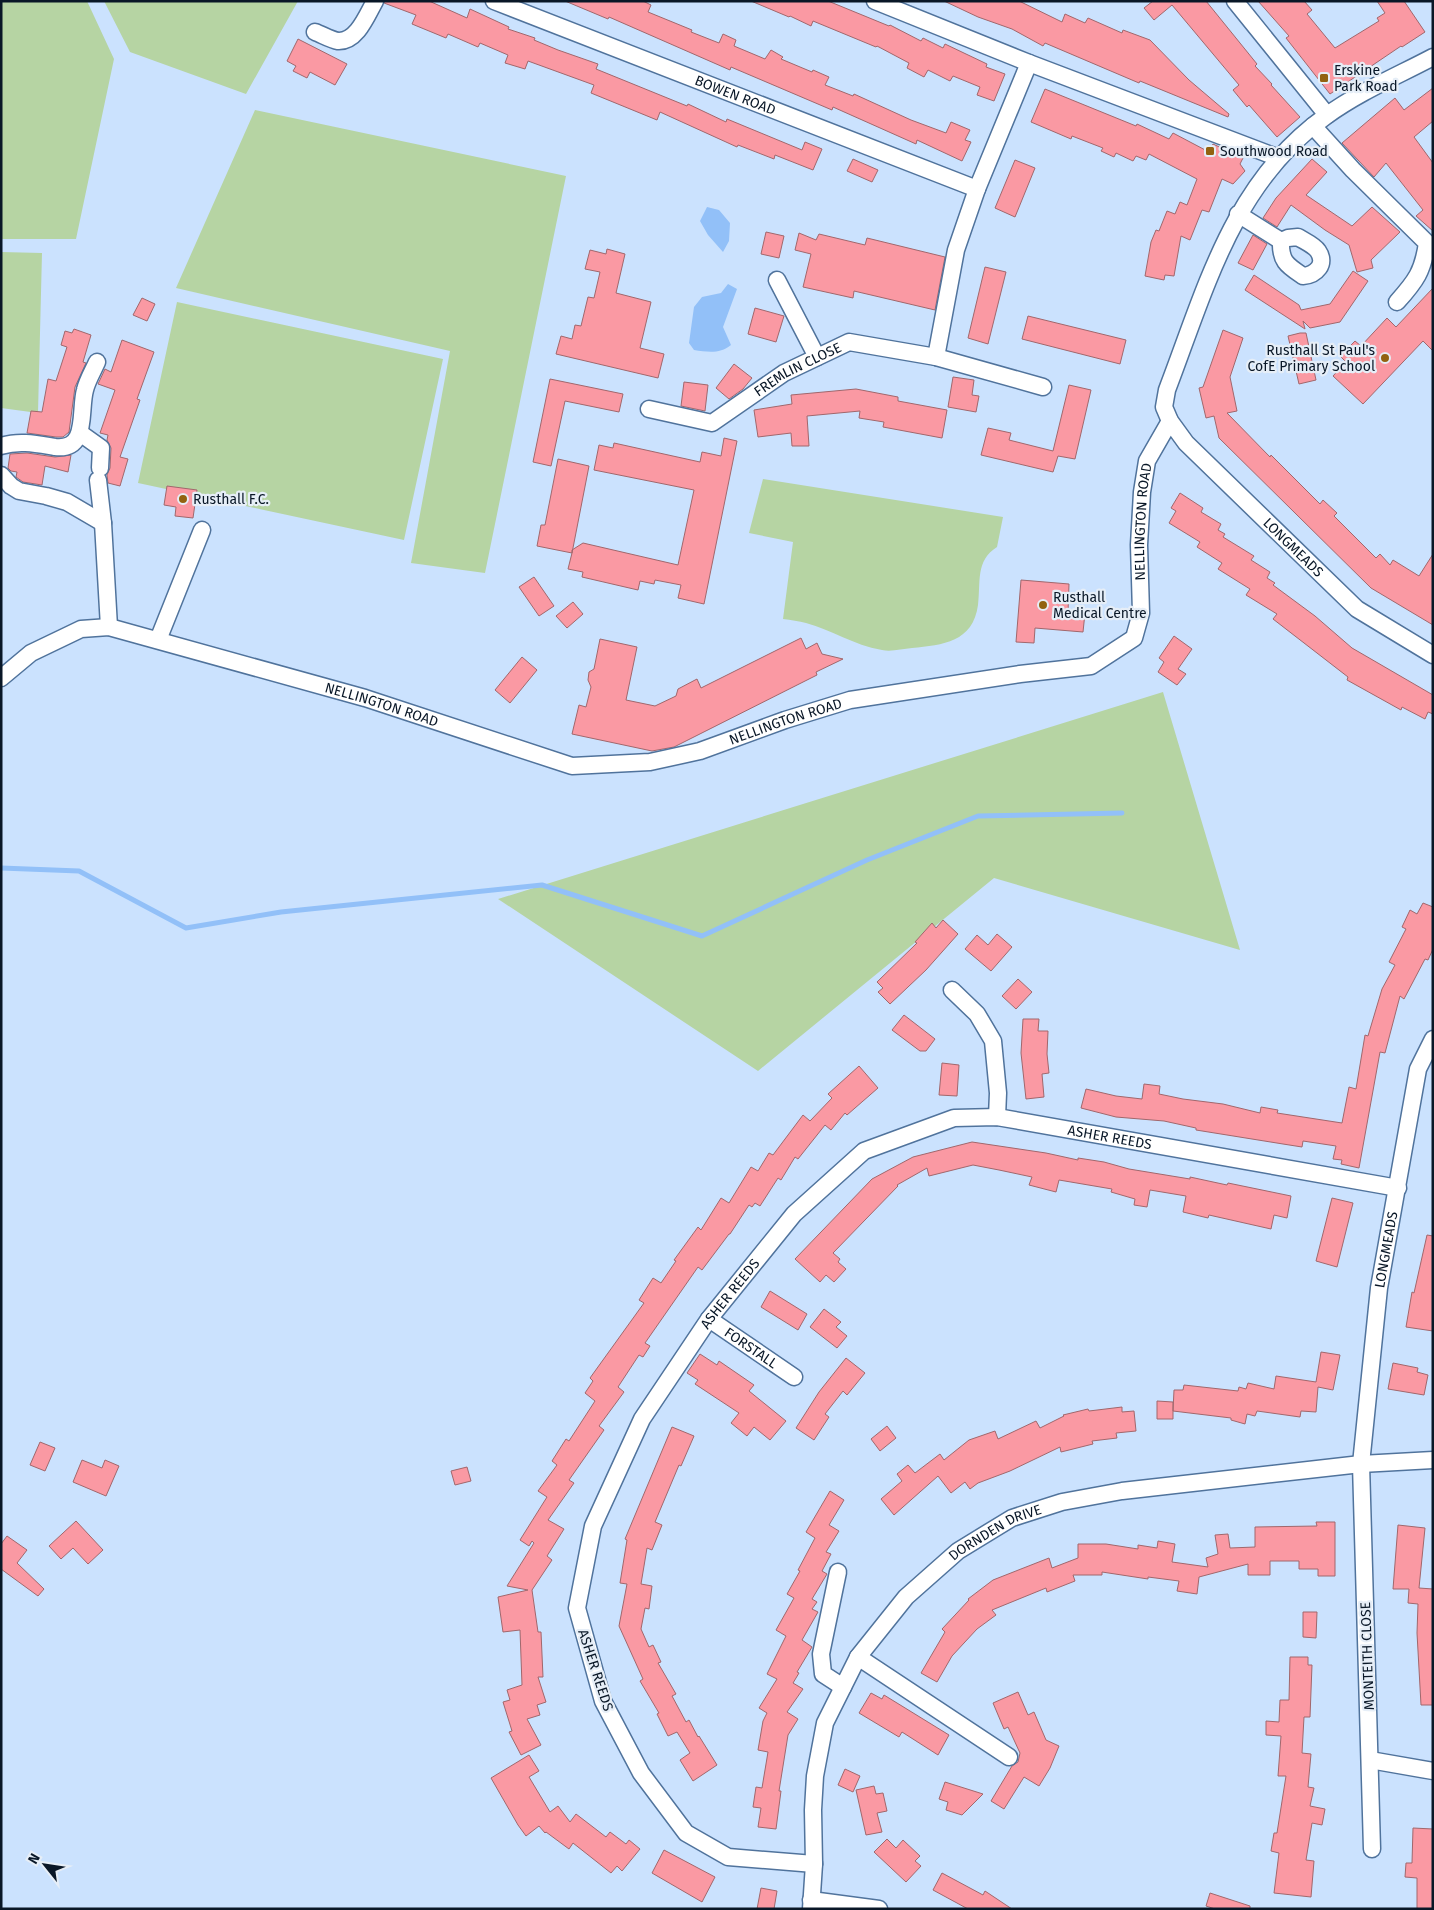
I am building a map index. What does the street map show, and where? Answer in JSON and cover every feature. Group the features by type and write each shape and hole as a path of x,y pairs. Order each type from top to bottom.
{"street":[{"path":"315,32 337,41 346,39 357,31 375,1"},
{"name":"BOWEN ROAD","path":"494,1 977,189"},
{"path":"875,1 1029,63 1279,158"},
{"path":"1235,1 1327,115"},
{"path":"1170,421 1164,407 1167,390 1216,257 1238,214 1279,158 1312,126 1363,92 1433,57"},
{"path":"936,357 956,250 977,189 1029,63"},
{"path":"1312,126 1427,243 1424,263 1413,284 1397,302"},
{"path":"1238,214 1282,242"},
{"path":"776,280 817,358"},
{"name":"FREMLIN CLOSE","path":"650,409 712,423 784,374 849,342 936,357 1043,388"},
{"path":"1,446 27,442 60,447 76,441 80,432 85,389 97,362"},
{"name":"NELLINGTON ROAD","path":"1,678 31,653 80,629 109,627 374,701 572,766 650,762 700,752 785,720 850,700 1020,674 1091,666 1134,638 1141,613 1139,545 1142,492 1147,461 1170,421"},
{"name":"LONGMEADS","path":"1170,421 1186,443 1357,609 1433,655"},
{"path":"80,432 101,448 99,474 109,627"},
{"path":"1,474 11,486 20,491 68,502 103,524"},
{"path":"158,640 202,530"},
{"path":"952,990 977,1014 993,1041 998,1092 997,1117"},
{"name":"LONGMEADS","path":"1361,1464 1379,1288 1418,1070 1433,1039"},
{"name":"ASHER REEDS","path":"814,1864 728,1857 686,1833 641,1773 603,1701 577,1608 593,1526 642,1419 709,1319 794,1214 864,1151 954,1118 997,1117 1398,1188"},
{"name":"FORSTALL","path":"709,1319 794,1377"},
{"name":"DORNDEN DRIVE","path":"811,1904 814,1864 813,1810 815,1776 825,1723 858,1657 906,1597 958,1550 1012,1518 1062,1502 1122,1491 1361,1464 1433,1460"},
{"name":"MONTEITH CLOSE","path":"1361,1464 1372,1849"},
{"path":"838,1572 821,1654 823,1674 843,1687"},
{"path":"858,1657 1009,1757"},
{"path":"1370,1760 1433,1771"},
{"path":"811,1904 879,1909"}],"green space":[{"path":"1,1 87,1 114,59 76,239 1,239"},
{"path":"104,1 298,1 246,94 130,52"},
{"path":"255,110 566,176 485,573 411,563 450,351 176,288"},
{"path":"1,252 42,253 38,413 1,408"},
{"path":"177,302 443,359 404,540 138,483"},
{"path":"763,479 1003,517 997,547 985,559 982,565 978,605 970,627 963,634 945,643 885,651 862,645 806,623 783,619 793,542 749,533"},
{"path":"1163,692 1240,950 994,878 758,1071 498,899"}],"water":[{"path":"707,207 719,210 730,223 729,241 723,252 708,235 700,221"},
{"path":"728,284 737,289 723,327 731,345 718,351 694,350 689,343 694,307 702,297 721,293"}],"building":[{"path":"385,1 429,1 467,18 470,9 509,27 508,29 598,64 596,69 687,106 688,104 726,122 727,119 802,150 805,142 822,149 813,170 775,155 774,159 738,145 737,147 660,112 657,120 591,93 594,85 528,61 525,69 505,63 508,55 480,43 478,47 448,34 446,38 412,24 416,15 384,3"},
{"path":"565,1 643,1 651,5 648,12 692,30 691,32 719,43 723,34 736,40 734,46 765,59 771,50 783,57 781,59 829,77 825,85 853,96 854,94 911,120 946,133 951,122 970,130 965,140 971,142 962,161 917,140 916,144 833,107 832,110 731,67 730,70 609,17 608,19"},
{"path":"751,1 828,1 890,25 921,41 923,38 943,48 945,44 987,64 986,67 1005,74 994,101 977,95 980,87 953,76 950,81 928,70 924,77 907,68 909,63 877,46 813,21 811,26"},
{"path":"944,1 1019,1 1062,22 1065,14 1085,23 1088,18 1122,33 1123,30 1150,40 1189,80 1229,114 1228,117 1140,81 1139,83 1045,43 1043,46 1012,29 978,17"},
{"path":"1153,1 1206,1 1257,64 1255,66 1300,117 1277,137 1233,90 1239,85 1172,5 1154,20 1144,8"},
{"path":"1258,1 1304,1 1312,10 1307,14 1335,48 1379,21 1377,18 1385,13 1377,1 1404,1 1425,32 1330,94 1286,38 1289,36"},
{"path":"298,39 347,64 335,85 310,72 307,78 293,71 296,66 287,61"},
{"path":"1433,88 1433,121 1414,137 1433,163 1433,231 1416,216 1423,210 1386,163 1374,177 1342,143 1395,98 1404,110"},
{"path":"1045,89 1136,126 1137,124 1169,139 1173,133 1209,152 1213,144 1243,158 1240,164 1245,171 1233,184 1222,179 1209,212 1202,210 1190,240 1181,236 1174,276 1165,275 1164,280 1145,276 1151,242 1156,230 1159,231 1167,211 1175,214 1180,202 1187,205 1197,179 1149,154 1146,160 1136,156 1133,161 1116,153 1114,157 1101,151 1103,148 1072,136 1071,139 1031,122"},
{"path":"853,159 878,170 872,182 847,171"},
{"path":"1312,159 1327,172 1306,195 1352,226 1372,207 1400,232 1371,260 1373,268 1357,272 1349,245 1291,205 1277,227 1263,218 1276,198"},
{"path":"1015,160 1035,168 1015,217 995,208"},
{"path":"766,232 784,236 779,258 761,254"},
{"path":"799,233 816,240 819,234 865,245 867,238 945,257 935,310 854,291 853,298 803,287 811,254 795,250"},
{"path":"1253,235 1267,244 1253,270 1238,263"},
{"path":"607,249 625,254 616,293 651,302 640,348 664,354 658,378 556,354 561,336 572,339 575,325 581,326 588,297 594,298 600,272 585,269 590,250 606,254"},
{"path":"985,267 1006,272 988,344 968,338"},
{"path":"1353,271 1368,281 1340,322 1310,328 1303,321 1305,329 1245,290 1254,275 1299,305 1301,310 1330,304"},
{"path":"1433,288 1433,351 1423,341 1363,404 1333,376 1346,362 1340,356 1355,341 1361,346 1387,318 1396,327"},
{"path":"142,298 155,304 147,321 133,315"},
{"path":"755,308 784,316 776,342 748,334"},
{"path":"1028,316 1126,340 1120,364 1022,339"},
{"path":"74,329 91,335 83,362 86,363 75,387 69,432 63,437 27,433 31,411 42,412 48,379 56,381 67,347 61,345 65,331 72,333"},
{"path":"1223,330 1243,338 1230,377 1237,411 1227,413 1320,504 1323,500 1337,513 1334,516 1376,558 1380,554 1390,565 1393,560 1419,576 1433,554 1433,625 1371,588 1219,438 1214,416 1206,418 1199,388 1203,387"},
{"path":"1306,333 1316,380 1299,384 1288,336"},
{"path":"122,340 154,352 137,399 140,400 120,457 128,459 120,486 108,483 107,475 110,468 111,448 107,440 108,435 100,433 115,390 98,384 105,369 111,372"},
{"path":"734,364 752,378 743,389 729,399 716,388"},
{"path":"953,377 974,380 972,395 979,396 976,412 948,407"},
{"path":"550,379 623,394 619,412 565,401 551,466 533,462"},
{"path":"684,382 708,385 705,411 681,406"},
{"path":"1069,385 1091,390 1075,459 1058,456 1053,472 981,455 988,428 1011,433 1009,440 1053,451"},
{"path":"856,389 898,397 898,401 947,410 942,438 883,427 884,422 859,418 860,411 807,416 809,446 792,446 791,433 758,437 754,410 792,404 791,395"},
{"path":"724,438 737,441 704,604 678,598 681,585 655,580 654,584 640,581 638,590 582,577 583,572 568,569 572,553 537,546 541,525 545,525 558,459 589,466 573,550 583,543 678,565 694,490 594,470 599,445 613,448 614,443 700,462 702,452 721,456"},
{"path":"27,453 55,457 71,455 68,472 45,466 42,485 23,482 16,477 17,472 11,471 8,468 10,454"},
{"path":"167,486 197,490 193,518 175,516 176,507 164,505"},
{"path":"1180,493 1203,508 1201,512 1221,524 1218,530 1225,534 1223,537 1254,556 1251,560 1270,572 1267,578 1275,583 1273,585 1315,616 1352,648 1433,695 1433,714 1428,712 1425,719 1402,707 1401,710 1347,680 1348,677 1273,619 1277,614 1246,595 1250,589 1218,569 1222,563 1197,547 1200,542 1169,523 1176,511 1171,508"},
{"path":"534,577 554,606 539,616 519,587"},
{"name":"Rusthall Medical Centre","path":"1021,580 1069,584 1068,612 1085,613 1083,632 1035,628 1034,643 1016,642"},
{"path":"573,602 583,614 567,628 556,616"},
{"path":"1174,636 1192,649 1178,669 1186,674 1177,685 1158,672 1164,662 1159,658"},
{"path":"801,638 806,649 817,643 822,654 843,659 816,672 817,675 674,747 652,751 572,734 579,705 586,707 591,687 588,680 589,672 594,669 600,639 637,647 626,700 655,706 676,696 678,689 697,679 701,688"},
{"path":"522,657 537,670 510,703 495,690"},
{"path":"1423,903 1433,907 1433,949 1428,960 1425,959 1404,999 1400,996 1385,1053 1380,1052 1359,1168 1341,1164 1342,1160 1333,1159 1336,1146 1303,1141 1302,1147 1196,1130 1196,1128 1164,1121 1116,1117 1081,1108 1086,1089 1116,1096 1142,1099 1144,1084 1160,1086 1159,1094 1183,1099 1223,1104 1260,1113 1261,1107 1278,1110 1277,1113 1342,1123 1349,1087 1356,1089 1365,1035 1368,1036 1382,989 1395,965 1389,962 1406,929 1402,927 1410,910 1417,914"},
{"path":"943,920 958,934 926,970 890,1004 878,992 883,988 877,982 917,943 915,942 932,923 936,928"},
{"path":"997,934 1012,947 991,971 965,949 977,935 988,945"},
{"path":"1018,979 1032,992 1016,1009 1002,996"},
{"path":"904,1015 935,1039 926,1051 920,1051 892,1030"},
{"path":"1023,1019 1039,1019 1038,1031 1048,1031 1047,1054 1049,1073 1042,1074 1044,1097 1026,1099 1021,1053"},
{"path":"942,1063 959,1065 957,1096 939,1095"},
{"path":"859,1066 878,1088 847,1115 845,1113 831,1130 825,1125 798,1159 795,1157 781,1180 778,1178 760,1206 755,1203 752,1207 749,1205 730,1234 702,1270 698,1267 645,1343 650,1346 643,1357 639,1355 618,1387 624,1392 599,1426 604,1430 569,1480 574,1483 548,1520 564,1529 547,1556 552,1560 532,1590 538,1632 541,1632 543,1677 538,1677 546,1702 537,1705 540,1715 527,1719 541,1745 521,1755 509,1732 512,1731 503,1702 510,1700 507,1690 522,1685 520,1630 503,1632 498,1597 528,1590 507,1586 534,1543 532,1541 529,1546 520,1540 547,1497 538,1491 557,1465 552,1461 566,1439 569,1441 595,1401 585,1393 593,1381 590,1378 644,1303 639,1300 653,1278 661,1283 676,1261 674,1260 698,1227 701,1230 721,1198 729,1203 751,1167 758,1171 769,1153 773,1155 803,1115 810,1121 832,1098 828,1094"},
{"path":"972,1142 1046,1153 1078,1160 1078,1158 1104,1162 1129,1169 1190,1179 1190,1177 1227,1185 1228,1183 1291,1196 1287,1218 1274,1215 1271,1229 1209,1215 1208,1218 1183,1212 1186,1196 1150,1190 1147,1207 1134,1205 1135,1199 1111,1192 1112,1189 1059,1180 1056,1192 1029,1185 1032,1177 973,1165 929,1176 927,1168 897,1185 833,1253 840,1259 838,1262 846,1269 834,1282 826,1275 820,1282 795,1259 872,1179 913,1157"},
{"path":"1332,1198 1353,1203 1337,1267 1316,1261"},
{"path":"1427,1235 1433,1236 1433,1331 1406,1327 1412,1292 1414,1293"},
{"path":"770,1291 807,1314 798,1330 761,1307"},
{"path":"824,1309 841,1322 836,1327 847,1336 837,1348 810,1327"},
{"path":"1321,1352 1340,1355 1333,1390 1318,1387 1316,1412 1301,1411 1300,1417 1257,1411 1255,1416 1247,1414 1245,1424 1231,1420 1231,1418 1173,1411 1174,1390 1183,1390 1184,1385 1238,1391 1239,1387 1246,1389 1248,1383 1274,1389 1276,1376 1316,1382"},
{"path":"700,1354 717,1365 719,1361 754,1385 749,1391 786,1421 770,1440 754,1427 747,1436 731,1423 739,1413 695,1384 698,1380 687,1373"},
{"path":"846,1358 865,1373 847,1395 843,1391 825,1414 829,1417 814,1440 796,1428 819,1392"},
{"path":"1393,1363 1418,1368 1417,1372 1428,1375 1424,1395 1388,1389"},
{"path":"1157,1401 1173,1402 1173,1419 1157,1419"},
{"path":"1122,1407 1122,1412 1134,1411 1136,1431 1116,1433 1117,1438 1092,1441 1093,1444 1061,1452 1060,1447 1010,1471 978,1483 970,1489 965,1482 951,1493 938,1476 894,1515 881,1499 902,1481 897,1474 908,1465 915,1473 940,1454 944,1460 969,1440 995,1431 998,1439 1036,1421 1040,1428 1063,1415 1088,1409 1089,1411"},
{"path":"887,1426 896,1438 880,1451 871,1439"},
{"path":"672,1427 694,1436 681,1466 679,1465 655,1522 662,1525 652,1550 647,1548 641,1584 652,1586 649,1609 645,1608 641,1629 649,1647 653,1645 661,1662 658,1663 676,1694 672,1696 686,1722 689,1720 717,1765 693,1781 680,1760 690,1753 677,1732 668,1736 657,1714 659,1713 640,1681 643,1679 619,1626 627,1584 620,1583 627,1540 625,1539"},
{"path":"40,1442 55,1448 45,1471 30,1465"},
{"path":"82,1460 102,1468 105,1460 119,1466 106,1496 73,1482"},
{"path":"467,1467 471,1481 455,1485 451,1471"},
{"path":"830,1491 844,1500 829,1525 839,1531 826,1552 831,1554 822,1571 827,1574 812,1599 817,1602 812,1609 818,1612 802,1640 812,1647 797,1672 799,1673 793,1683 803,1689 787,1712 798,1719 788,1735 779,1791 781,1791 776,1829 758,1827 761,1808 753,1807 756,1787 762,1788 768,1752 758,1750 763,1721 767,1713 759,1708 777,1679 767,1674 786,1636 776,1630 794,1598 787,1594 815,1538 806,1532"},
{"path":"76,1521 103,1550 88,1564 73,1548 61,1559 49,1546"},
{"path":"1316,1522 1335,1522 1335,1576 1318,1576 1318,1569 1299,1569 1299,1561 1270,1561 1270,1575 1248,1575 1248,1564 1199,1577 1197,1594 1177,1591 1179,1581 1148,1577 1148,1579 1102,1572 1102,1575 1073,1575 1075,1581 1047,1592 1046,1588 992,1610 996,1615 977,1629 952,1656 937,1682 921,1673 945,1632 942,1629 968,1599 993,1580 1049,1558 1052,1568 1078,1558 1078,1544 1106,1544 1138,1549 1138,1545 1157,1548 1158,1541 1175,1544 1172,1562 1208,1567 1206,1558 1218,1554 1215,1535 1228,1534 1230,1548 1255,1547 1255,1527 1317,1526"},
{"path":"1398,1525 1425,1528 1419,1588 1433,1589 1433,1705 1421,1705 1417,1633 1418,1604 1408,1603 1409,1589 1393,1589"},
{"path":"7,1536 27,1550 17,1563 44,1589 38,1596 1,1569 1,1544"},
{"path":"1303,1612 1317,1612 1316,1638 1303,1637"},
{"path":"1290,1657 1308,1657 1308,1665 1312,1665 1310,1717 1304,1717 1302,1753 1311,1754 1308,1787 1314,1788 1310,1806 1325,1809 1322,1825 1312,1823 1306,1860 1314,1861 1311,1897 1274,1893 1279,1853 1271,1851 1274,1833 1277,1833 1286,1776 1278,1776 1281,1736 1266,1735 1266,1721 1279,1722 1280,1700 1289,1700"},
{"path":"1018,1692 1028,1715 1034,1712 1046,1740 1059,1746 1050,1768 1039,1786 1024,1777 1004,1809 991,1801 1012,1766 1018,1762 1020,1753 1008,1727 1004,1729 993,1703"},
{"path":"871,1693 882,1699 884,1695 949,1735 938,1755 902,1732 899,1737 859,1713"},
{"path":"529,1755 539,1771 529,1777 550,1812 558,1806 570,1822 576,1814 606,1837 610,1832 626,1844 629,1840 640,1849 622,1871 617,1866 611,1873 573,1843 569,1849 545,1833 539,1826 526,1836 491,1778"},
{"path":"845,1769 860,1776 853,1792 838,1785"},
{"path":"945,1782 983,1794 962,1815 946,1810 948,1802 939,1799"},
{"path":"874,1786 876,1794 883,1793 887,1811 877,1813 882,1832 866,1835 856,1790"},
{"path":"1413,1828 1433,1829 1433,1909 1417,1909 1417,1878 1405,1877 1406,1863 1412,1863"},
{"path":"887,1839 896,1848 903,1840 920,1856 915,1861 921,1866 906,1882 874,1852"},
{"path":"664,1850 715,1877 702,1902 652,1873"},
{"path":"942,1873 983,1895 985,1891 1012,1909 968,1909 933,1890"},
{"path":"761,1888 777,1891 774,1909 757,1909"},
{"path":"1210,1893 1250,1906 1250,1909 1215,1909 1206,1906"}],"waterway":[{"path":"1,868 79,871 186,928 281,912 542,885 702,936 867,860 978,816 1122,813"}],"place":[{"name":"Erskine Park Road","path":"1324,78"},
{"name":"Southwood Road","path":"1210,151"},
{"name":"Rusthall St Paul's CofE Primary School","path":"1385,358"},
{"name":"Rusthall F.C.","path":"183,499"},
{"name":"Rusthall Medical Centre","path":"1043,605"}]}
